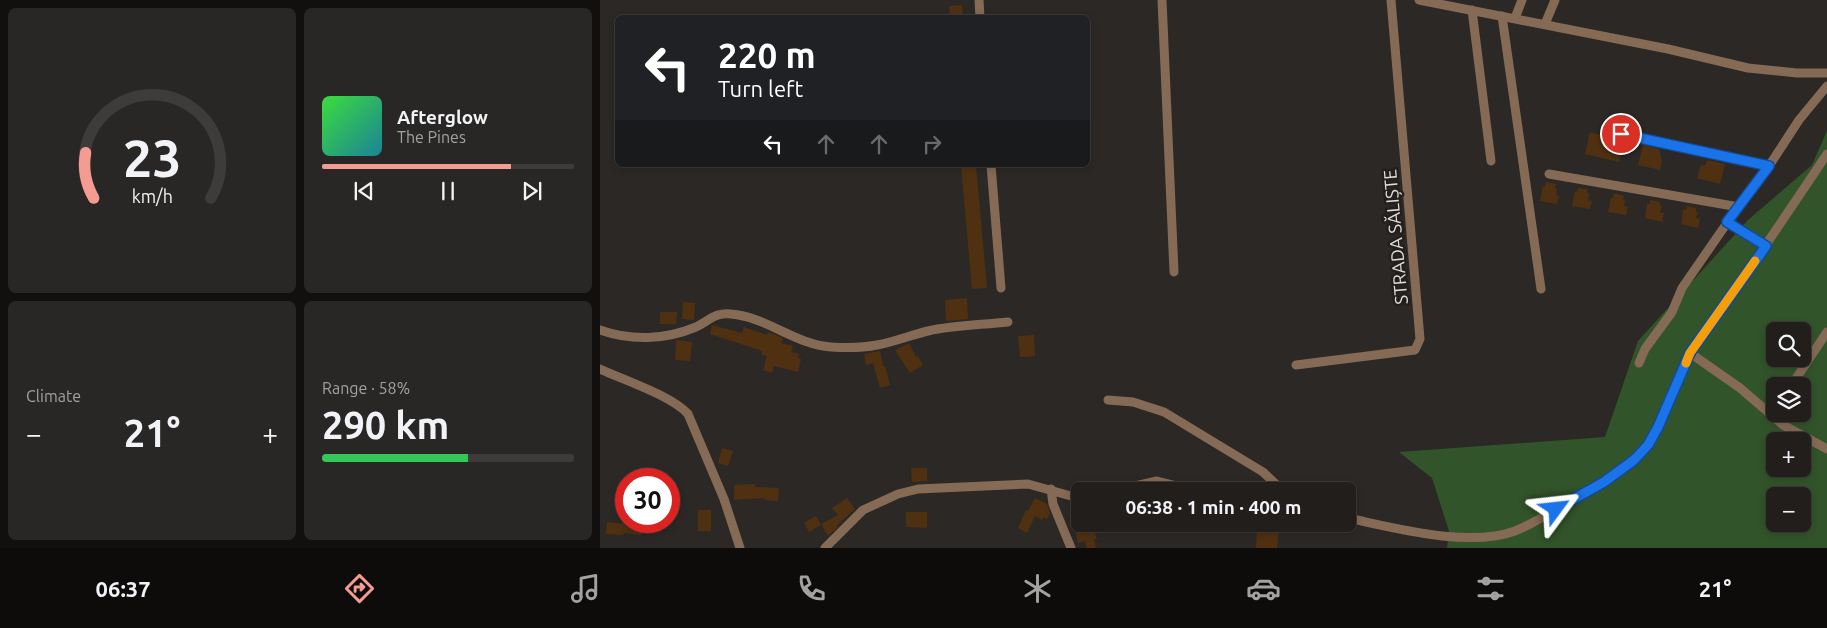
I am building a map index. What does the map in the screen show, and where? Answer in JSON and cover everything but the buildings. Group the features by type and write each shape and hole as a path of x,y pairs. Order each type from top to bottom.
{"street":[{"path":"979,0 980,15"},
{"path":"1162,0 1174,272"},
{"name":"STRADA SĂLIȘTE","path":"1296,366 1415,350 1420,339 1391,0"},
{"path":"1419,0 1668,49 1748,68 1790,73 1827,73"},
{"path":"1514,18 1522,0"},
{"path":"1545,24 1555,0"},
{"path":"1472,10 1491,161"},
{"path":"1502,16 1541,289"},
{"path":"1639,363 1645,348 1672,312 1682,288 1800,120 1827,86"},
{"path":"1621,134 1769,166"},
{"path":"1356,520 1435,536 1468,538 1514,532 1604,482 1634,460 1648,445 1658,427 1690,353 1766,246 1827,154"},
{"path":"991,167 1001,288"},
{"path":"1549,174 1739,206"},
{"path":"1727,222 1766,246"},
{"path":"600,330 613,334 645,338 684,331 699,326 708,319 730,314 764,322 794,338 812,344 854,348 878,345 930,330 1008,322"},
{"path":"1798,377 1827,332"},
{"path":"1690,353 1766,408"},
{"path":"600,369 670,400 683,408 688,414 724,499 740,548"},
{"path":"1108,400 1133,402 1164,412 1263,472 1275,482"},
{"path":"1781,422 1827,449"},
{"path":"825,548 863,510 879,501 911,490 940,487 1028,484 1071,496"},
{"path":"1051,489 1053,504 1071,548"}],"green space":[{"path":"1827,131 1827,548 1447,548 1449,531 1432,478 1399,452 1605,437 1638,341 1748,220 1812,165"}],"slow traffic":[{"path":"1686,363 1690,353 1755,261"}],"route":[{"path":"1556,509 1604,482 1634,460 1648,445 1658,427 1690,353 1766,246 1727,222 1769,166 1621,134"}]}
